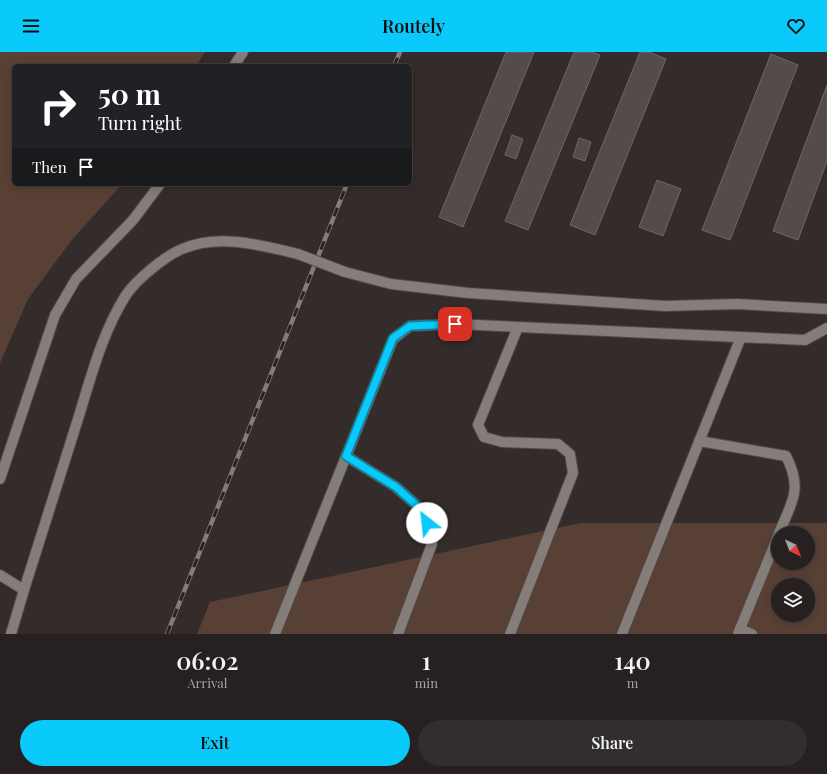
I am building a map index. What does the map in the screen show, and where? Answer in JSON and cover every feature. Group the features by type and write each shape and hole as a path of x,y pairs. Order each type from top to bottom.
{"street":[{"path":"235,64 243,52"},
{"path":"0,479 55,315 76,280 133,220 158,186"},
{"path":"12,634 24,590 93,372 111,322 127,294 162,262 182,249 206,243 230,241 253,243 298,254 345,272 391,284 468,293 665,306 737,304 827,309"},
{"path":"275,634 393,338 410,326 455,324 805,340 827,328"},
{"path":"510,634 573,473 570,454 558,444 502,442 484,437 478,425 518,327"},
{"path":"622,634 741,337"},
{"path":"699,441 786,456 794,471 796,493 782,526"},
{"path":"346,456 396,487 424,512 432,544 398,634"},
{"path":"752,634 739,632 771,554"},
{"path":"0,575 24,590"}],"shaded area":[{"path":"0,52 205,52 197,64 12,64 12,186 120,186 71,241 28,299 0,363"},
{"path":"581,523 827,523 827,634 197,634 210,602"}],"building":[{"path":"506,52 534,52 463,227 439,217"},
{"path":"574,52 591,52 600,55 528,230 505,221"},
{"path":"640,52 649,52 666,59 595,235 570,225"},
{"path":"771,54 798,65 730,240 702,230"},
{"path":"827,85 827,161 798,240 773,231"},
{"path":"512,135 523,139 516,159 505,155"},
{"path":"579,138 591,142 585,161 573,157"},
{"path":"657,180 681,189 663,236 639,227"}],"railway":[{"path":"395,64 400,52"},
{"path":"167,634 346,186"}],"route":[{"path":"427,523 424,512 396,487 346,456 393,338 410,326 455,324"}]}
